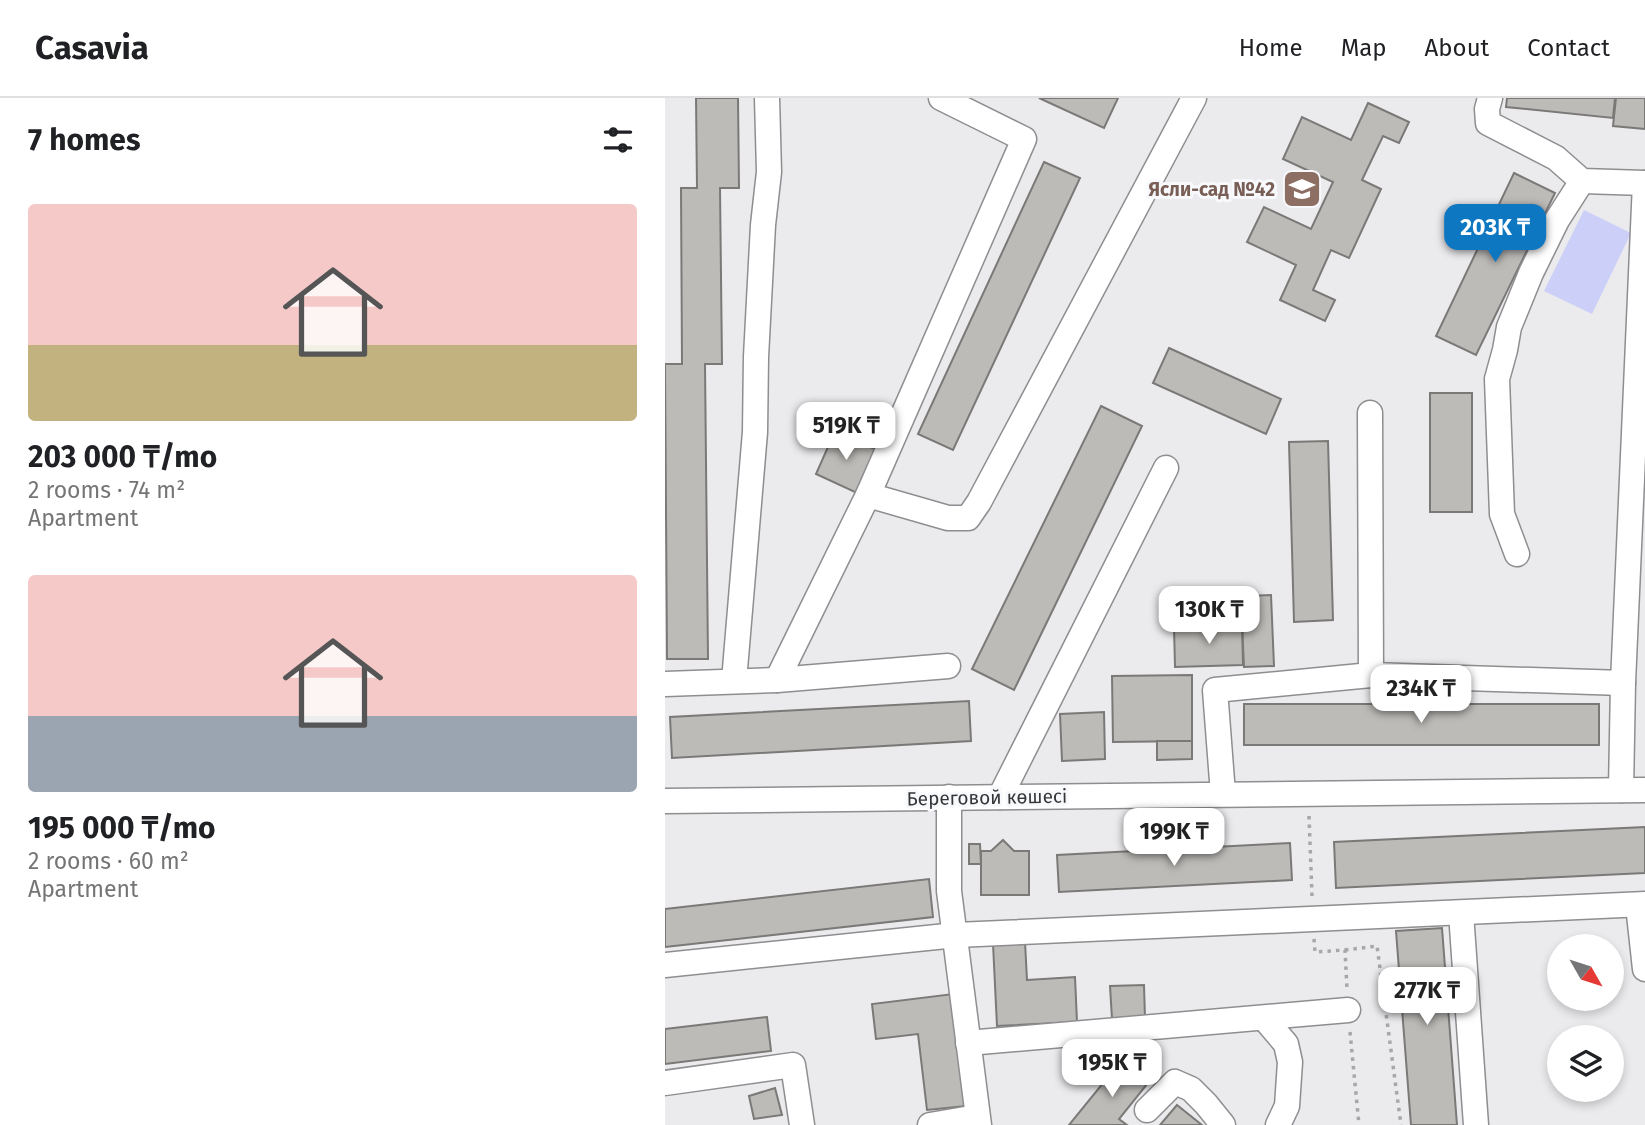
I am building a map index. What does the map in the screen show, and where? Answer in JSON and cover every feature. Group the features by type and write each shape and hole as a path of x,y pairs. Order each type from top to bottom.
{"street":[{"path":"734,681 755,432 763,225 769,172 767,98"},
{"path":"777,680 869,495 1024,139 941,98"},
{"path":"869,495 947,519 968,518 979,502 1194,98"},
{"path":"1490,98 1487,109 1488,123 1556,158 1582,181 1645,183 1623,683 1633,790"},
{"path":"1517,555 1502,514 1497,379 1509,327 1531,273 1557,220 1582,181"},
{"path":"1370,413 1371,675"},
{"path":"1000,797 1166,468"},
{"path":"665,684 777,680 948,666"},
{"path":"1223,794 1215,690 1371,675 1623,683"},
{"name":"Береговой көшесі","path":"665,801 1633,790"},
{"path":"930,1125 978,1121 949,891 949,797"},
{"path":"665,965 956,935 1641,905 1645,969"},
{"path":"1461,913 1476,1125"},
{"path":"968,1043 1348,1010"},
{"path":"1264,1018 1286,1044 1290,1062 1287,1106 1278,1125"},
{"path":"665,1083 793,1065 802,1125"},
{"path":"1147,1110 1175,1082 1191,1089 1223,1125"}],"path":[{"path":"1308,793 1315,952 1377,946 1401,1125"},
{"path":"1345,950 1359,1125"}],"shaded area":[{"path":"1584,210 1631,233 1592,314 1544,291"}],"building":[{"path":"696,98 738,98 739,188 720,188 722,364 705,364 708,659 667,659 665,364 682,364 681,188 697,188"},
{"path":"1039,98 1118,98 1104,128"},
{"path":"1507,98 1615,98 1613,118 1506,107"},
{"path":"1616,98 1645,98 1645,129 1613,126"},
{"path":"1368,103 1409,122 1399,143 1383,136 1362,180 1381,189 1349,258 1331,250 1313,290 1335,300 1325,321 1280,300 1296,265 1247,242 1264,207 1311,229 1333,182 1283,159 1302,117 1351,140"},
{"path":"1044,162 1080,178 953,450 918,434"},
{"path":"1514,173 1555,193 1476,355 1436,336"},
{"path":"1169,348 1281,399 1266,434 1153,383"},
{"path":"1430,393 1472,393 1472,512 1430,512"},
{"path":"1101,406 1142,426 1014,690 972,669"},
{"path":"835,431 877,450 857,493 816,474"},
{"path":"1328,441 1333,620 1294,622 1289,442"},
{"path":"1271,595 1274,666 1244,667 1242,623 1171,626 1170,599"},
{"path":"1242,624 1243,665 1175,667 1174,627"},
{"path":"1192,675 1192,741 1113,742 1112,676"},
{"path":"969,701 971,741 672,758 670,717"},
{"path":"1244,704 1599,704 1599,745 1244,745"},
{"path":"1104,712 1105,759 1062,761 1060,714"},
{"path":"1157,741 1192,741 1192,759 1157,760"},
{"path":"1645,827 1645,873 1336,888 1334,842"},
{"path":"1003,840 1014,851 1029,851 1029,895 981,895 981,851 991,851"},
{"path":"1290,843 1292,880 1059,892 1057,855"},
{"path":"969,844 980,844 981,864 969,864"},
{"path":"929,879 933,917 665,947 665,909"},
{"path":"1442,928 1457,1125 1411,1125 1396,931"},
{"path":"1025,942 1027,980 1075,977 1077,1022 997,1026 993,944"},
{"path":"1144,985 1145,1018 1112,1019 1110,986"},
{"path":"953,994 966,1106 927,1110 918,1034 876,1039 872,1004"},
{"path":"767,1017 771,1051 665,1064 665,1029"},
{"path":"1121,1061 1148,1083 1119,1119 1127,1125 1069,1125"},
{"path":"775,1088 782,1115 754,1119 749,1096"},
{"path":"1177,1105 1202,1125 1160,1125"}],"place":[{"name":"Ясли-сад №42","path":"1302,189"}]}
